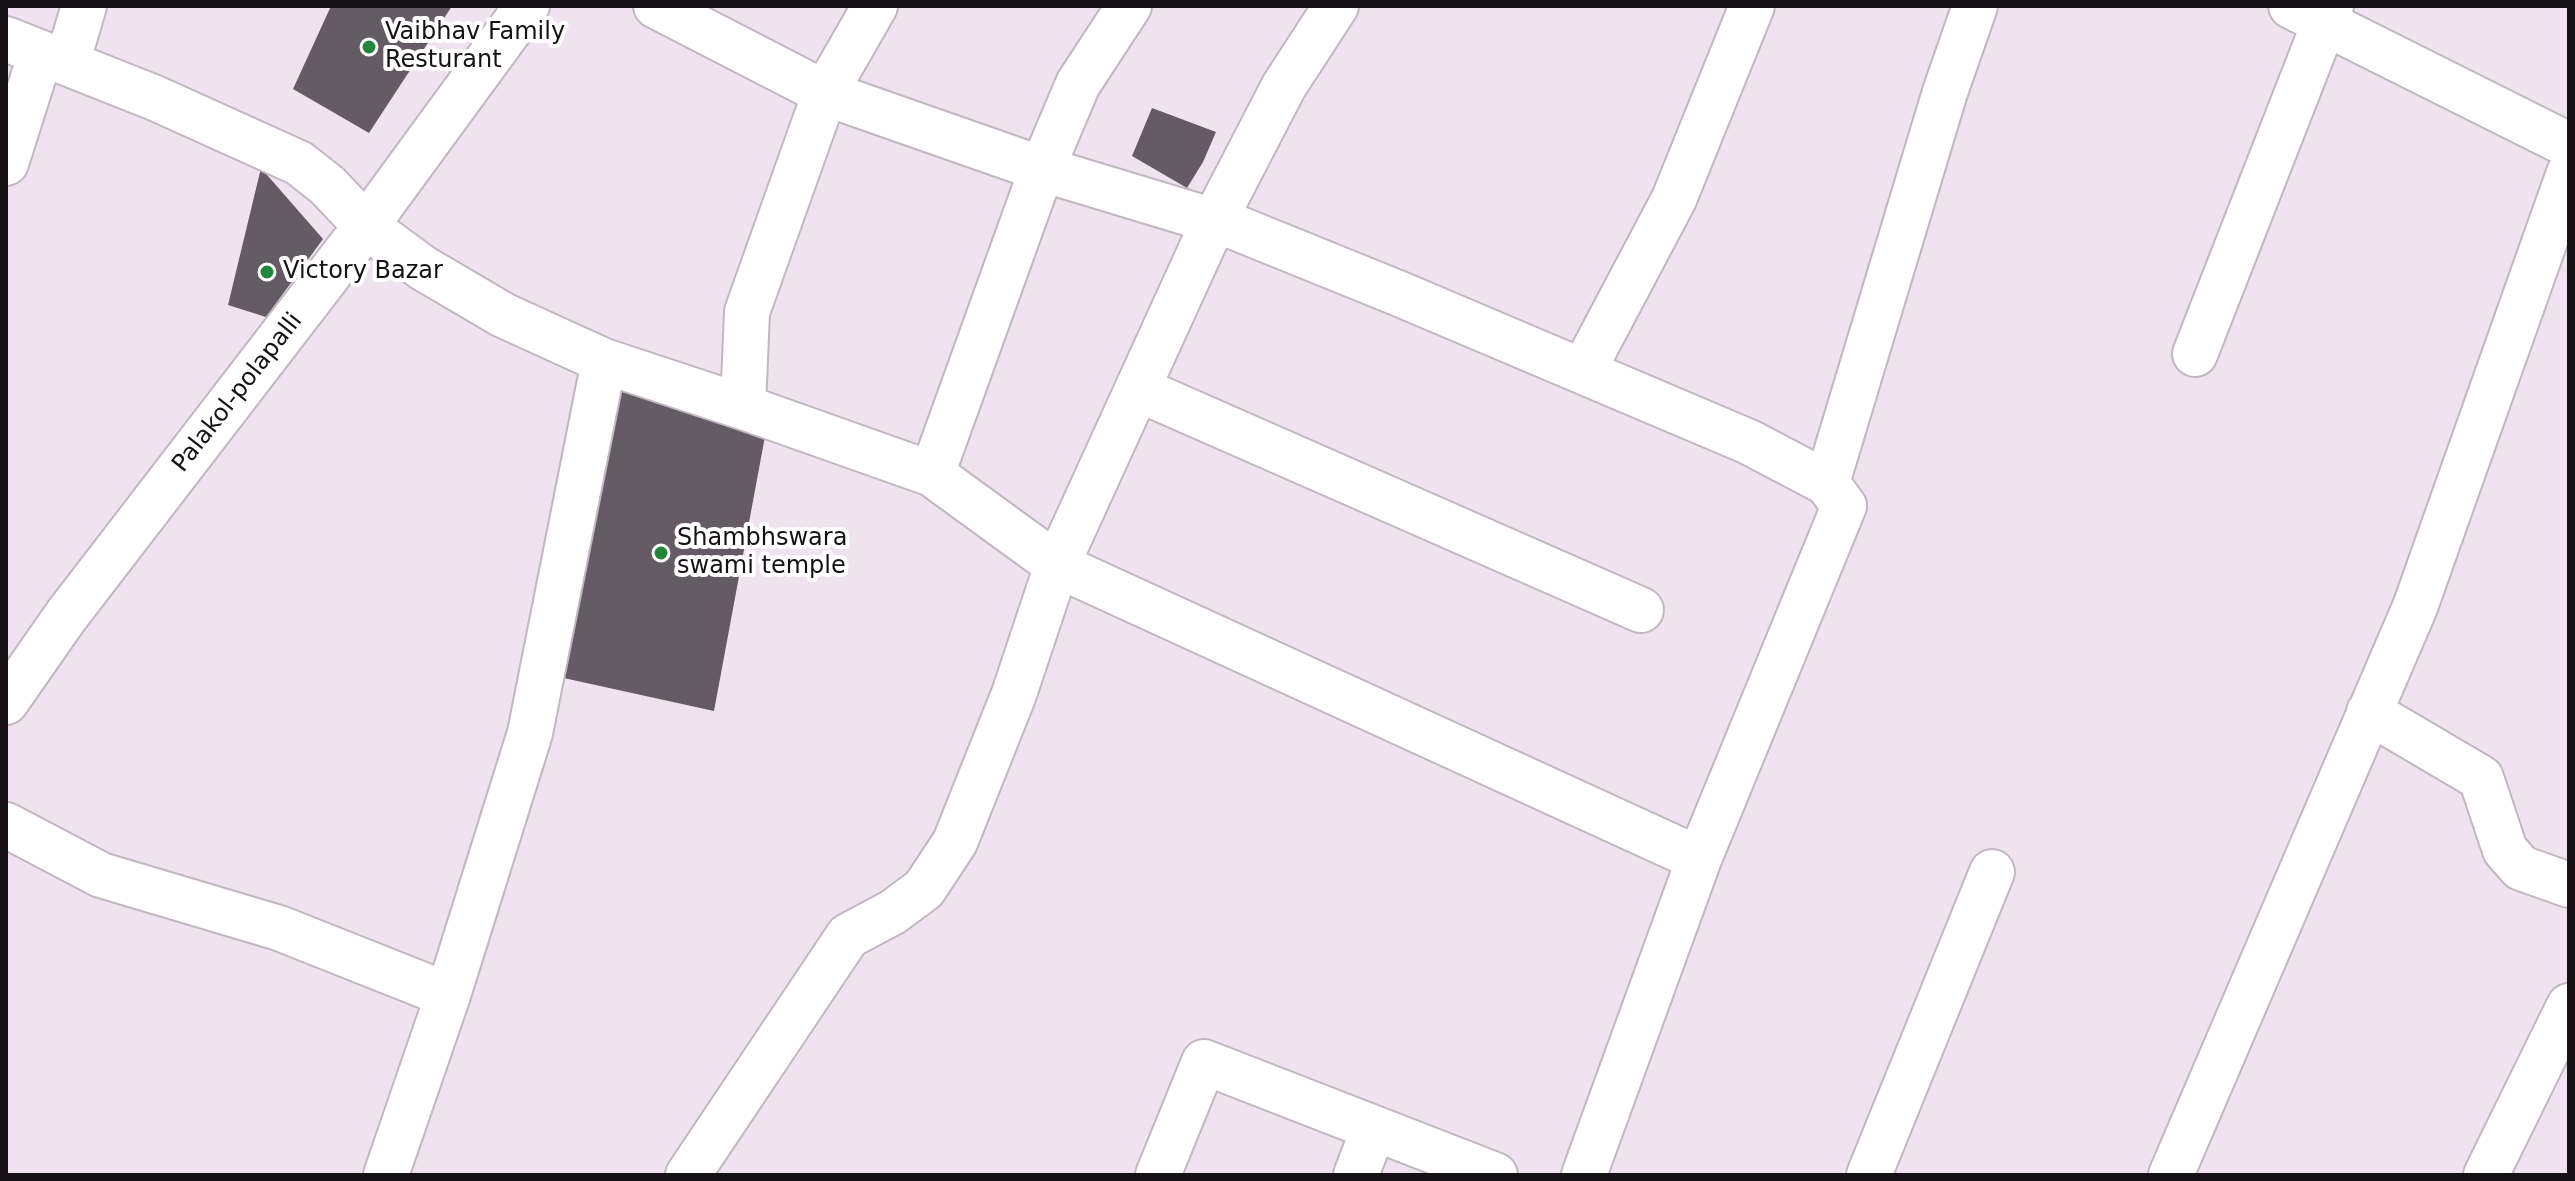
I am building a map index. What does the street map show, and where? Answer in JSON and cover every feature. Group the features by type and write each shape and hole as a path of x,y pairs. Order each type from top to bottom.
{"street":[{"path":"6,163 38,51 84,6"},
{"name":"Palakol-polapalli","path":"6,702 66,616 366,226 527,6"},
{"path":"656,6 825,93 1042,169 1214,221 1400,294 1583,371 1749,442 1827,483 1844,506 1699,859 1584,1175"},
{"path":"743,407 747,312 825,93 875,6"},
{"path":"932,474 1042,169 1078,84 1129,6"},
{"path":"688,1175 848,936 893,912 924,889 955,842 1014,694 1057,565 1214,221 1284,86 1336,6"},
{"path":"1583,371 1674,199 1752,6"},
{"path":"1827,483 1913,196 1975,6"},
{"path":"2195,354 2315,12 2569,145"},
{"path":"38,51 155,98 299,163 327,185 366,226 423,268 503,315 604,361 932,474 1057,565 1699,859"},
{"path":"2171,1175 2415,607 2569,173"},
{"path":"386,1175 448,995 530,733 604,361"},
{"path":"1138,389 1641,610"},
{"path":"2369,712 2481,778 2505,850 2521,868 2569,885"},
{"path":"6,825 101,875 279,928 448,995"},
{"path":"1869,1175 1992,872"},
{"path":"2486,1175 2569,1006"},
{"path":"1158,1175 1204,1062 1495,1175"},
{"path":"1356,1175 1374,1128"}],"building":[{"name":"Vaibhav Family Resturant","path":"331,6 452,6 369,133 293,89"},
{"path":"1152,108 1216,132 1187,188 1132,156"},
{"name":"Victory Bazar","path":"261,168 323,239 266,317 228,305"},
{"name":"Shambhswara swami temple","path":"620,381 766,431 714,711 550,675"}],"place":[{"name":"Vaibhav Family Resturant","path":"369,47"},
{"name":"Victory Bazar","path":"267,272"},
{"name":"Shambhswara swami temple","path":"661,553"}]}
